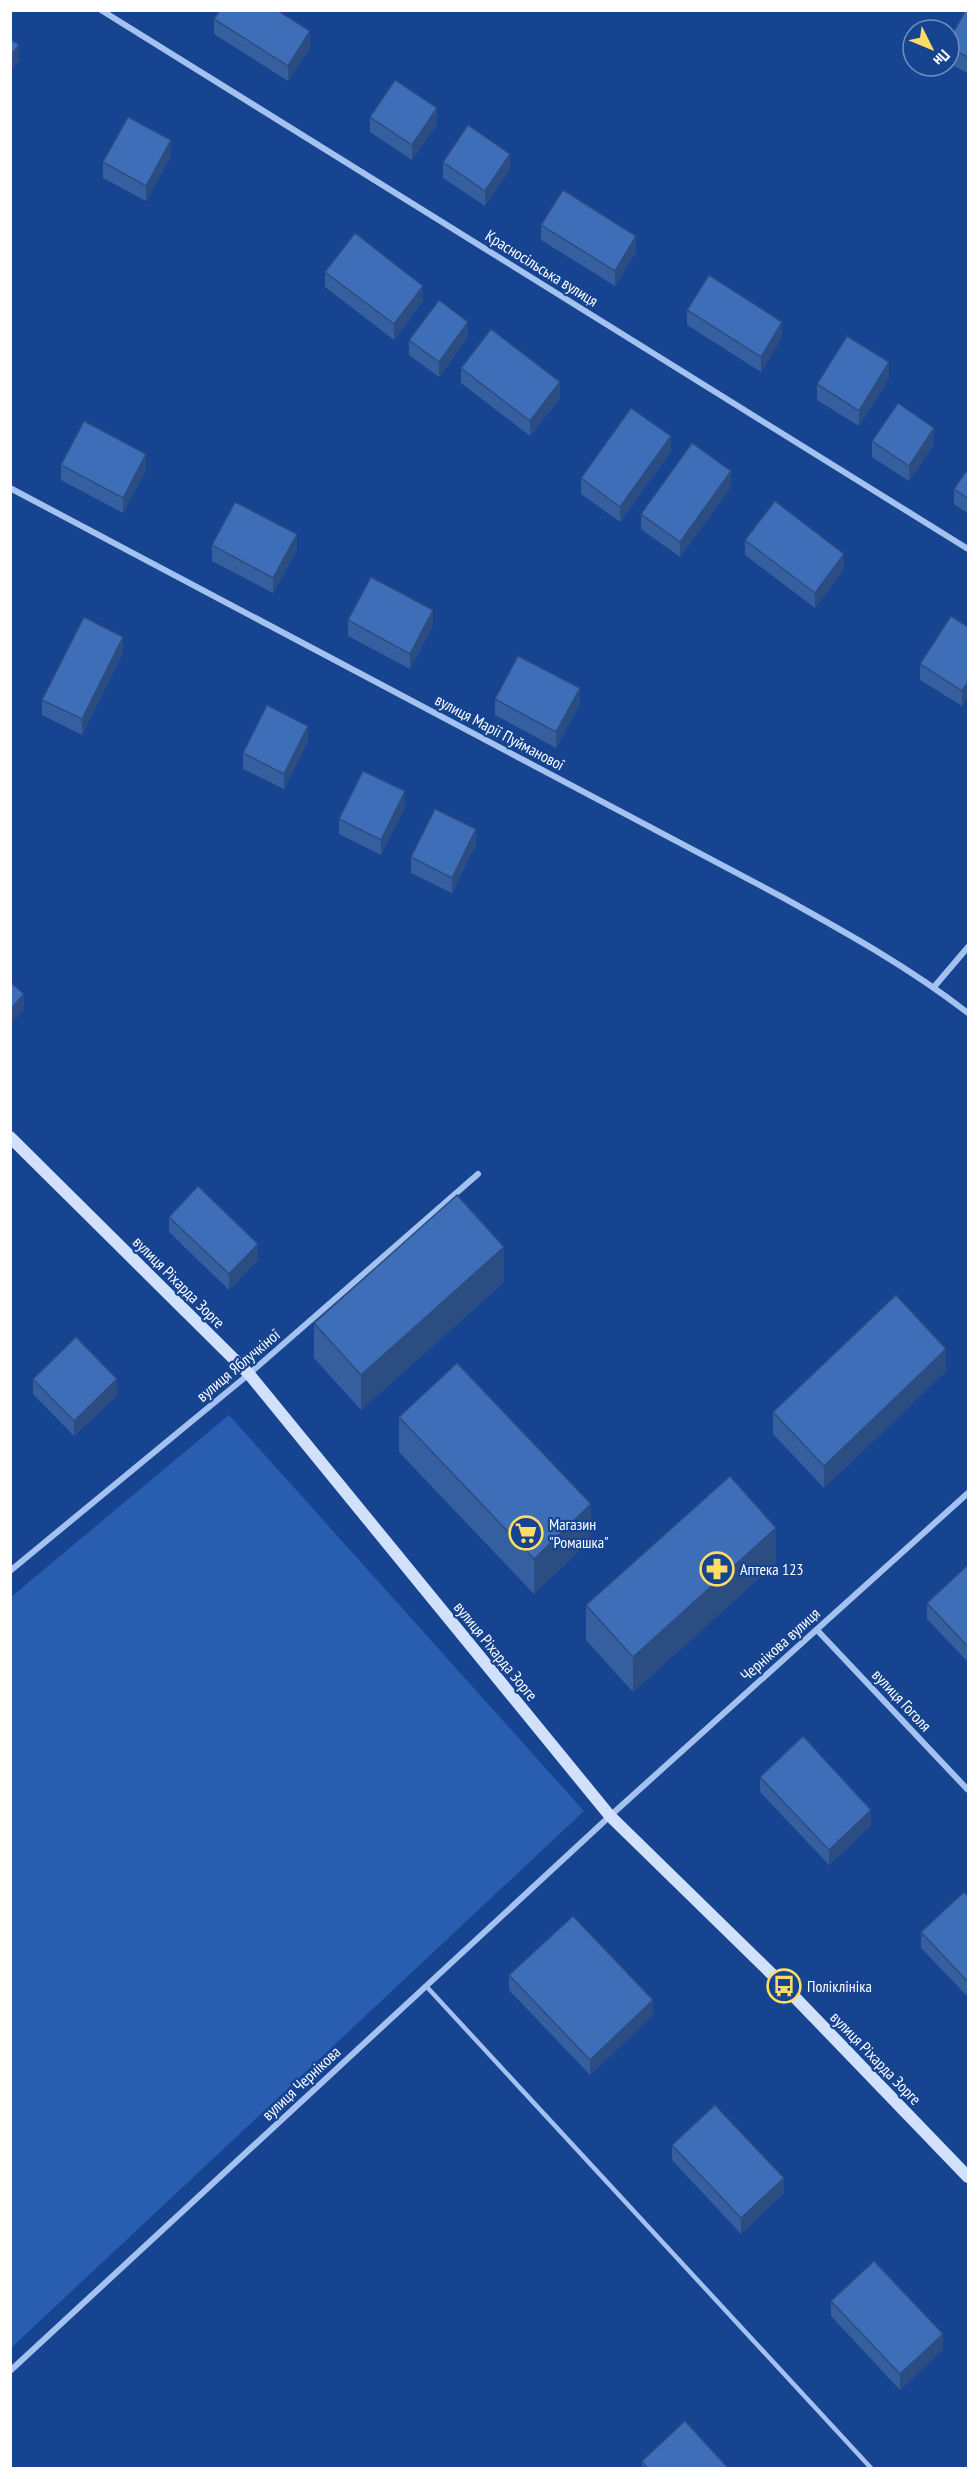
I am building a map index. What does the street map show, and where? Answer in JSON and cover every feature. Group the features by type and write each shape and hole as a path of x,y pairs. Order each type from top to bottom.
{"street":[{"name":"Красносільська вулиця","path":"101,10 969,549"},
{"name":"вулиця Марії Пуйманової","path":"10,488 782,897 875,948 969,1013"},
{"path":"934,987 969,947"},
{"name":"вулиця Ріхарда Зорге","path":"10,1137 249,1374 610,1816 784,1986 969,2177"},
{"name":"вулиця Яблучкіної","path":"10,1571 249,1374 478,1174"},
{"name":"Чернікова вулиця","path":"610,1816 969,1493"},
{"name":"вулиця Гоголя","path":"817,1630 969,1790"},
{"name":"вулиця Чернікова","path":"10,2371 610,1816"}],"lane":[{"path":"426,1986 871,2469"}],"shaded area":[{"path":"229,1415 584,1811 11,2348 11,1597"}],"building":[{"path":"220,10 277,10 310,31 288,66 214,19"},
{"path":"966,10 969,10 969,58 961,54 961,19"},
{"path":"10,39 19,45 10,56"},
{"path":"395,80 437,108 412,145 370,117"},
{"path":"128,117 171,140 146,186 103,162"},
{"path":"468,125 510,154 485,191 443,162"},
{"path":"563,190 636,236 615,271 541,225"},
{"path":"355,233 423,286 394,324 325,272"},
{"path":"709,275 782,322 761,357 687,310"},
{"path":"439,300 468,322 439,362 409,340"},
{"path":"491,329 560,382 530,421 461,368"},
{"path":"847,336 889,362 859,411 817,384"},
{"path":"898,403 934,428 909,466 872,441"},
{"path":"631,408 671,436 620,507 581,478"},
{"path":"84,421 146,454 123,498 61,465"},
{"path":"692,443 731,471 680,542 641,514"},
{"path":"969,467 969,499 954,489"},
{"path":"775,501 844,554 815,593 745,540"},
{"path":"235,502 297,534 273,578 212,545"},
{"path":"371,577 433,610 410,654 348,620"},
{"path":"951,616 969,628 969,680 962,691 920,664"},
{"path":"84,617 123,637 82,719 42,700"},
{"path":"518,656 580,688 556,732 495,699"},
{"path":"267,705 308,726 284,774 243,753"},
{"path":"363,771 405,791 381,840 339,819"},
{"path":"435,809 476,829 452,878 411,857"},
{"path":"10,982 24,994 10,1010"},
{"path":"198,1186 258,1244 229,1274 169,1217"},
{"path":"457,1195 504,1247 361,1375 314,1323"},
{"path":"896,1295 946,1349 824,1466 773,1412"},
{"path":"76,1337 117,1379 74,1421 33,1379"},
{"path":"457,1363 591,1504 534,1559 399,1417"},
{"path":"730,1476 776,1528 633,1657 586,1605"},
{"path":"969,1564 969,1648 927,1603"},
{"path":"803,1736 871,1810 829,1850 760,1777"},
{"path":"964,1892 969,1897 969,1983 921,1932"},
{"path":"573,1916 653,2000 590,2060 509,1975"},
{"path":"715,2105 784,2178 741,2218 672,2145"},
{"path":"874,2261 943,2334 900,2374 831,2301"},
{"path":"685,2421 729,2469 648,2469 642,2461"}],"place":[{"name":"Магазин \"Ромашка\"","path":"526,1533"},
{"name":"Аптека 123","path":"717,1569"},
{"name":"Поліклініка","path":"784,1986"}]}
